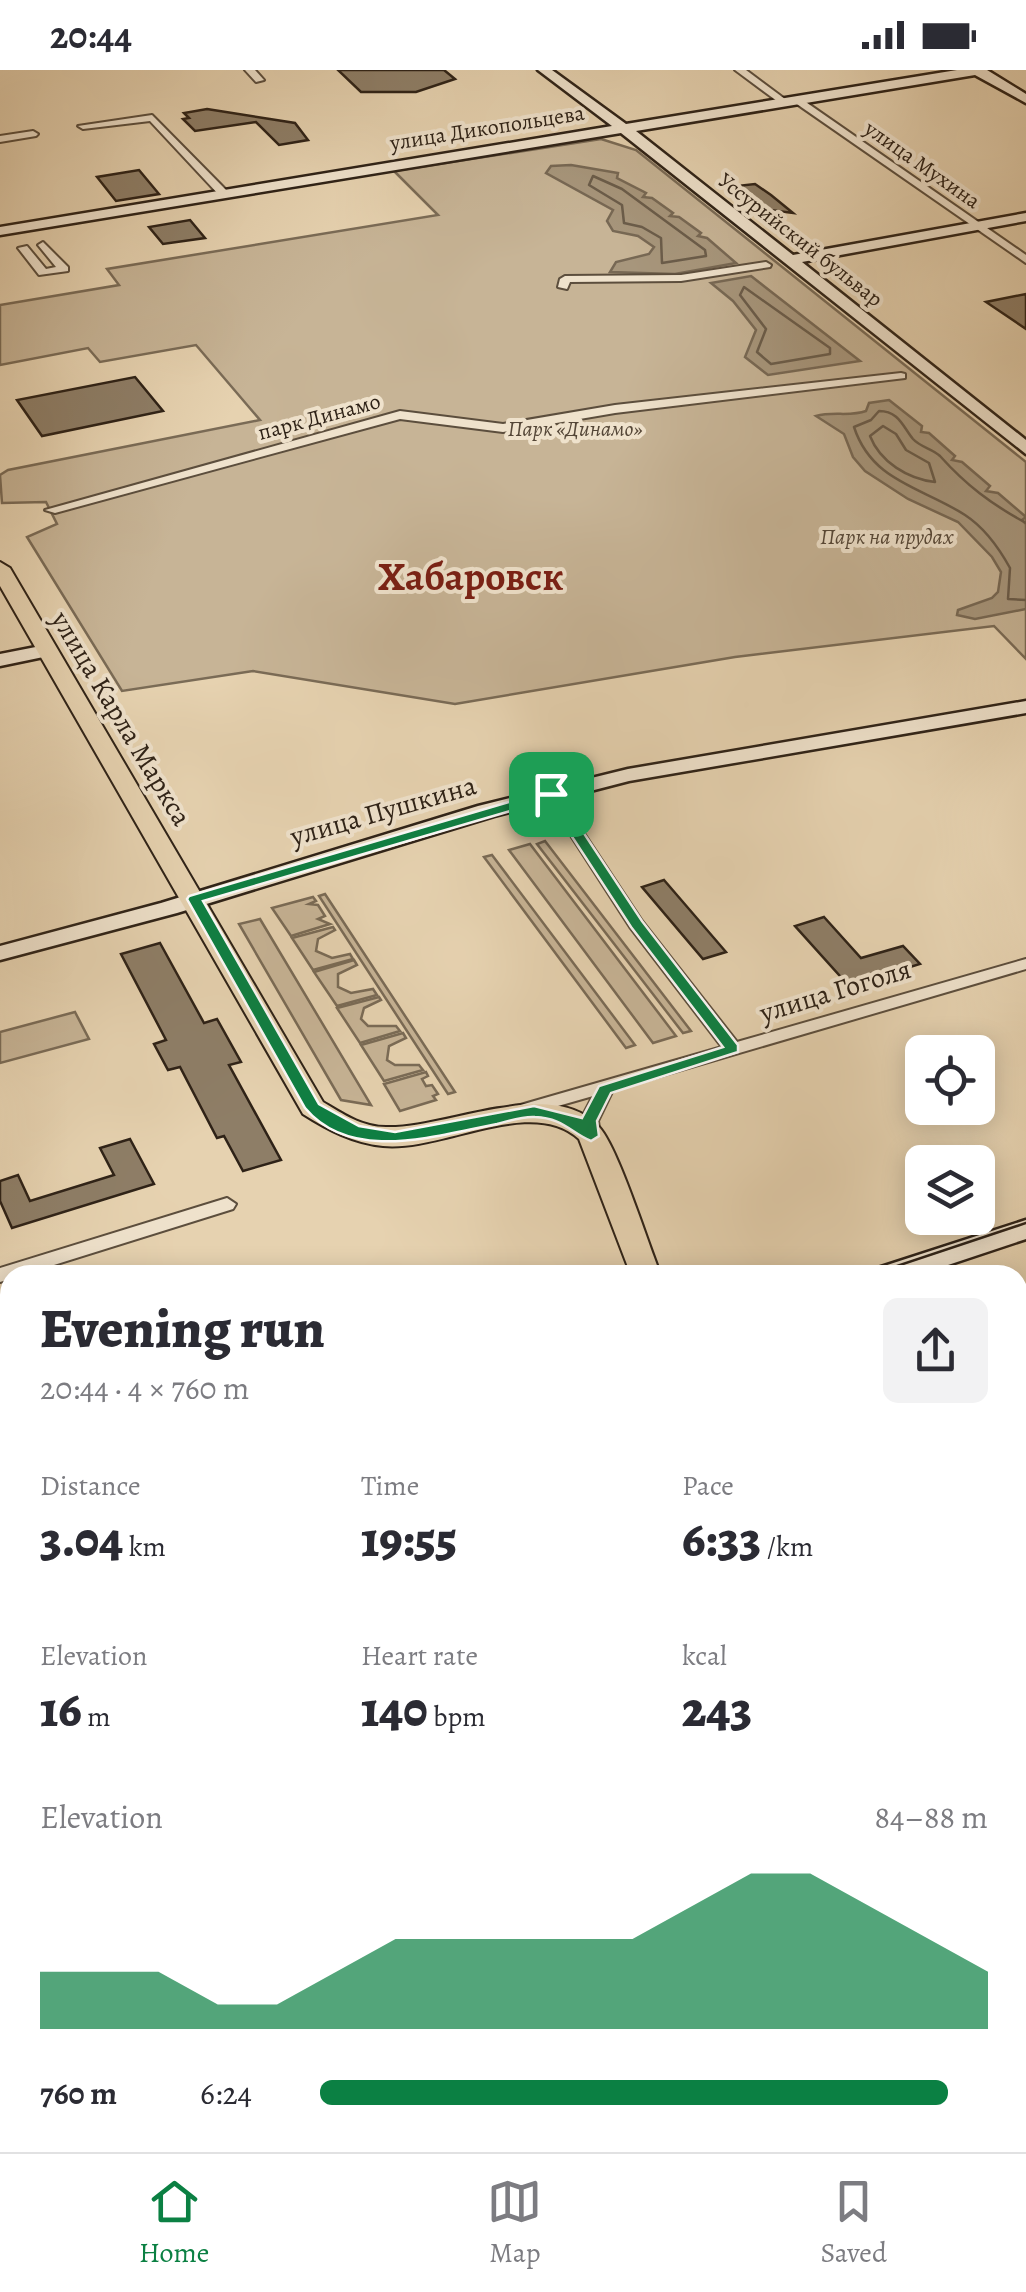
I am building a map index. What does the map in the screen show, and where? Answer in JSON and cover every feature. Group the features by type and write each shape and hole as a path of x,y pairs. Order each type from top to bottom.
{"main road":[{"name":"улица Карла Маркса","path":"0,568 313,1108 356,1131 395,1138 513,1113 553,1114 576,1122 591,1136"},
{"path":"591,1136 642,1265"}],"street":[{"path":"250,70 259,80"},
{"name":"Уссурийский бульвар","path":"544,70 649,147 1026,449"},
{"name":"улица Мухина","path":"740,70 1026,260"},
{"path":"978,70 1026,99"},
{"name":"улица Дикопольцева","path":"0,231 978,70"},
{"path":"82,126 152,118 224,194"},
{"path":"0,139 33,134"},
{"path":"551,139 610,138 649,147"},
{"path":"791,260 1026,217"},
{"path":"23,248 43,273 60,270 42,245"},
{"path":"32,259 52,256"},
{"path":"563,287 565,279 584,276 680,278 766,265"},
{"name":"парк Динамо","path":"51,510 400,414 510,427 615,409 901,376"},
{"path":"0,660 46,650"},
{"name":"улица Пушкина","path":"0,952 628,775 1026,707"},
{"path":"551,794 636,924 733,1049"},
{"name":"улица Гоголя","path":"513,1113 604,1090 1026,964"},
{"path":"591,1136 589,1121 604,1090"},
{"path":"32,1265 227,1204"},
{"path":"918,1265 1026,1229"}],"green space":[{"name":"Парк «Динамо»","path":"601,139 636,150 1026,462 1026,659 994,626 735,657 455,704 253,671 122,691 27,537 57,524 46,502 2,503 0,475 8,470 260,420 196,345 100,362 88,348 0,365 0,305 119,285 107,269 438,215 394,171"},
{"path":"545,841 691,1031 683,1033 537,844"},
{"path":"530,844 676,1036 653,1043 509,850"},
{"path":"492,855 635,1045 626,1048 484,857"},
{"path":"325,894 455,1092 448,1094 319,896"},
{"path":"313,897 316,901 309,904 318,905 325,916 318,919 330,924 291,936 272,908"},
{"path":"260,919 371,1105 341,1100 239,924"},
{"path":"333,927 335,930 318,939 316,951 332,958 350,954 353,959 313,970 292,938"},
{"path":"354,960 357,965 338,974 338,987 351,993 373,989 377,995 337,1006 314,972"},
{"path":"379,997 381,1000 364,1008 361,1019 368,1026 396,1026 400,1031 360,1043 337,1008"},
{"path":"75,1012 89,1039 0,1063 0,1032"},
{"path":"403,1033 406,1038 389,1046 387,1060 395,1065 419,1065 423,1070 384,1081 361,1045"},
{"path":"426,1072 428,1076 422,1079 438,1094 433,1096 436,1100 400,1111 384,1084"}],"water":[{"path":"571,165 618,173 617,178 646,193 643,197 652,198 673,213 670,216 679,217 736,263 675,274 610,272 616,262 649,254 654,247 638,236 613,231 607,221 613,210 546,173 551,166"},
{"path":"751,276 860,361 768,375 745,357 756,330 733,301 711,283"},
{"path":"889,400 922,426 921,432 929,433 955,456 952,460 962,462 990,486 986,491 998,493 1026,517 1022,520 1026,524 1026,609 975,619 957,615 958,610 992,598 998,592 1001,572 992,557 958,522 908,499 865,471 853,457 844,434 816,416 860,413 866,411 869,403"}],"building":[{"path":"338,70 444,70 455,79 416,92 361,92"},
{"path":"207,109 295,123 308,140 279,145 256,122 195,131 183,119 189,118 184,113"},
{"path":"139,170 159,194 116,201 97,177"},
{"path":"755,184 793,213 762,209 742,200 737,186"},
{"path":"190,220 205,238 163,244 149,227"},
{"path":"1026,294 1026,329 986,302"},
{"path":"135,377 163,411 42,436 17,400"},
{"path":"664,880 726,952 703,959 642,887"},
{"path":"824,917 861,958 903,946 920,964 849,986 795,926"},
{"path":"160,943 204,1023 217,1019 241,1062 229,1065 281,1160 243,1171 224,1136 217,1138 180,1067 168,1070 154,1044 166,1040 121,954"},
{"path":"130,1139 154,1184 12,1228 0,1201 0,1181 18,1175 30,1201 114,1175 100,1148"}],"tram line":[{"path":"900,1265 1026,1223"}],"district":[{"name":"Хабаровск","path":"471,576"}],"route":[{"path":"551,794 636,924 733,1049 604,1090 589,1121 591,1136 576,1122 534,1111 395,1138 356,1131 323,1116 313,1108 194,899 551,794"}],"park label":[{"name":"Парк на прудах","path":"887,536"}]}
